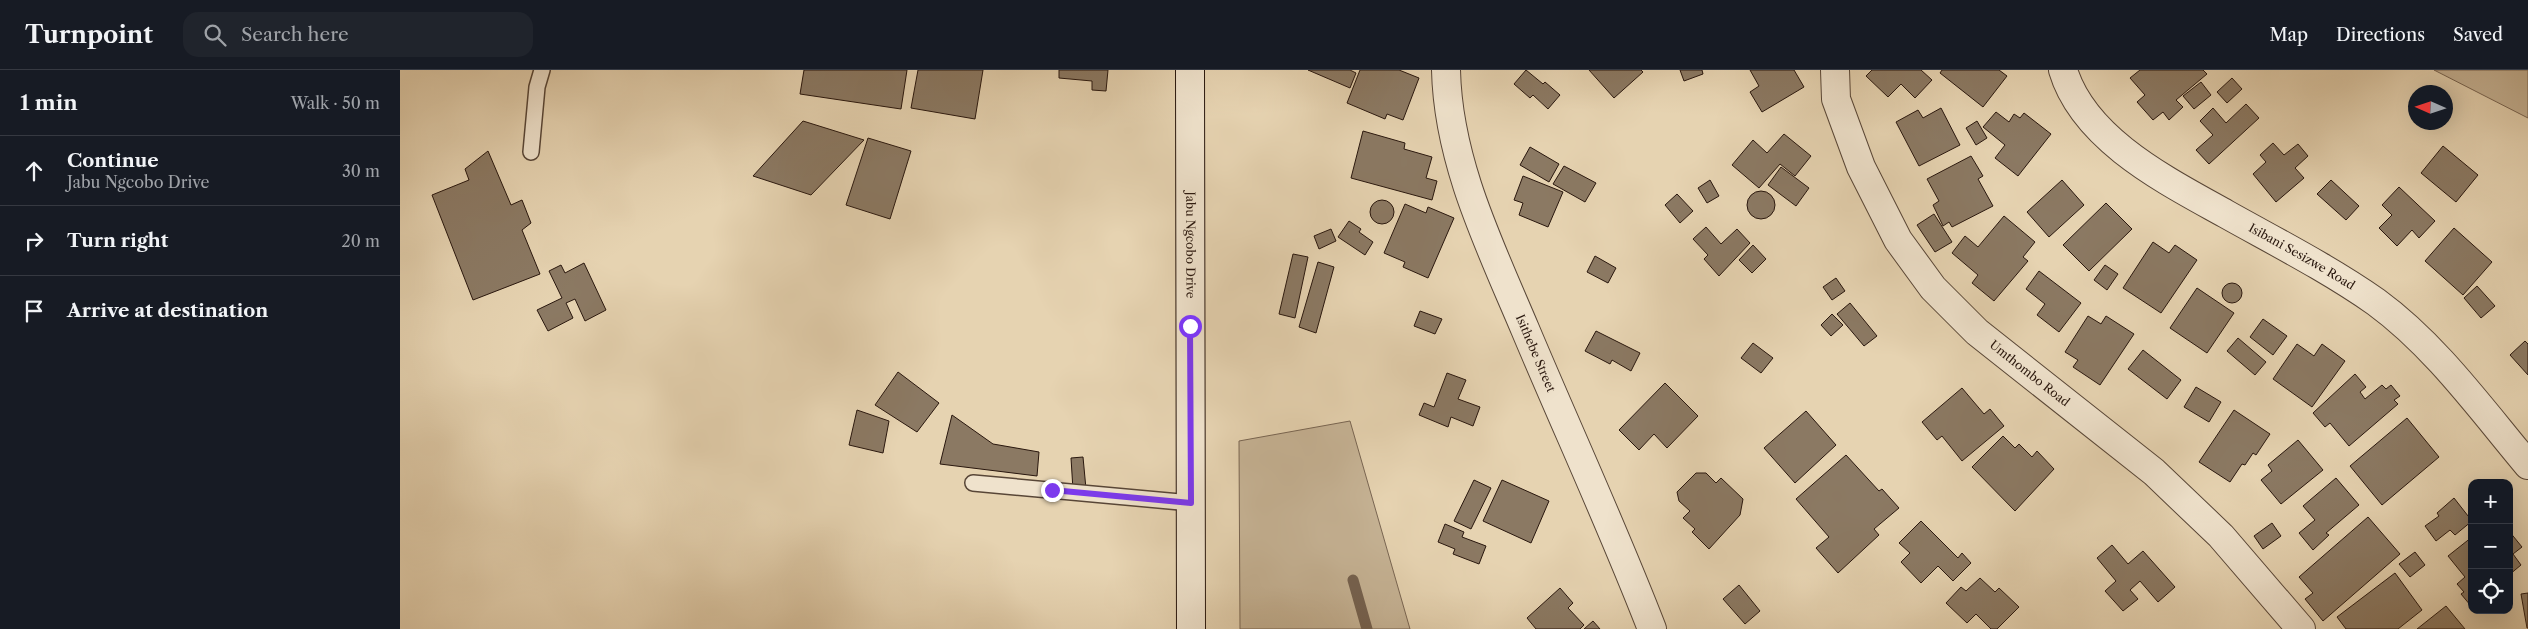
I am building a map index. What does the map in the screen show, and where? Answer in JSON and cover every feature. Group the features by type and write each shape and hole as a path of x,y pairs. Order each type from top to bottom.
{"street":[{"name":"Jabu Ngcobo Drive","path":"1190,70 1191,629"},
{"name":"Isithebe Street","path":"1446,70 1453,132 1464,176 1492,252 1652,629"},
{"name":"Umthombo Road","path":"1835,70 1836,99 1861,167 1898,240 1933,288 1977,332 2154,472 2221,536 2301,629"},
{"name":"Isibani Sesizwe Road","path":"2063,70 2080,105 2105,134 2154,173 2328,272 2377,303 2416,337 2461,385 2528,465"}],"lane":[{"path":"531,152 537,88 542,70"},
{"path":"973,483 1191,503"}],"shaded area":[{"path":"2434,70 2528,70 2528,118"},
{"path":"1350,421 1410,629 1240,629 1239,441"}],"building":[{"path":"804,70 907,70 901,109 800,94"},
{"path":"918,70 983,70 975,119 911,108"},
{"path":"1059,70 1108,70 1106,91 1092,90 1092,81 1059,78"},
{"path":"1308,70 1350,70 1356,73 1350,88"},
{"path":"1360,70 1399,70 1419,78 1403,120 1387,114 1385,119 1347,103"},
{"path":"1526,70 1543,84 1545,82 1560,95 1548,109 1533,95 1530,98 1514,84"},
{"path":"1589,70 1641,70 1643,72 1614,98"},
{"path":"1680,70 1702,70 1703,74 1684,81"},
{"path":"1750,70 1794,70 1804,87 1762,112 1750,92 1759,86"},
{"path":"1872,70 1921,70 1932,80 1915,98 1901,84 1888,97 1866,76"},
{"path":"1942,70 1999,70 2007,76 1983,107 1940,73"},
{"path":"2140,70 2203,70 2207,74 2176,100 2183,107 2169,120 2163,112 2153,120 2137,102 2145,95 2130,78"},
{"path":"2232,78 2242,89 2227,103 2217,92"},
{"path":"2201,82 2211,95 2194,109 2183,96"},
{"path":"2246,104 2259,118 2209,164 2196,150 2213,135 2200,121 2213,108 2226,123"},
{"path":"1941,108 1960,145 1919,166 1896,122 1918,110 1923,118"},
{"path":"1996,112 2009,122 2014,114 2020,118 2024,113 2051,134 2018,176 1995,158 2005,145 1983,127"},
{"path":"803,121 864,140 811,195 753,176"},
{"path":"1977,121 1987,138 1976,145 1966,128"},
{"path":"1363,131 1405,143 1404,149 1432,157 1426,178 1437,181 1432,200 1351,178"},
{"path":"1784,134 1811,156 1795,176 1780,164 1759,188 1732,165 1753,140 1767,153"},
{"path":"868,138 911,151 890,219 846,205"},
{"path":"2273,143 2284,155 2298,144 2308,156 2295,168 2304,178 2276,202 2253,174 2266,162 2260,155"},
{"path":"2443,146 2478,175 2456,202 2421,173"},
{"path":"1530,147 1559,164 1549,182 1520,165"},
{"path":"488,151 511,205 522,200 531,223 522,230 540,274 473,300 432,195 469,180 465,169"},
{"path":"1971,156 1983,176 1978,179 1993,206 1952,227 1949,222 1943,226 1933,205 1939,201 1927,179"},
{"path":"1564,166 1596,183 1585,202 1553,184"},
{"path":"1781,167 1809,188 1796,206 1768,185"},
{"path":"1523,176 1563,192 1548,227 1519,215 1523,203 1514,200"},
{"path":"1710,180 1719,196 1707,203 1698,188"},
{"path":"2062,180 2084,205 2049,237 2027,212"},
{"path":"2331,180 2359,206 2346,220 2317,194"},
{"path":"2399,187 2435,221 2419,238 2412,230 2397,246 2379,228 2392,215 2382,205"},
{"path":"1761,191 1771,195 1775,205 1771,215 1761,219 1751,215 1747,205 1751,195"},
{"path":"1677,194 1693,211 1680,223 1665,205"},
{"path":"1382,200 1391,203 1394,212 1391,221 1382,224 1373,221 1370,212 1373,203"},
{"path":"2106,203 2132,229 2089,271 2063,245"},
{"path":"1405,204 1426,213 1428,207 1454,218 1428,278 1403,267 1405,262 1384,253"},
{"path":"1934,214 1952,242 1935,252 1917,225"},
{"path":"2004,216 2035,242 2023,257 2028,261 1994,301 1972,283 1978,275 1952,253 1965,236 1978,247"},
{"path":"1349,221 1361,229 1359,232 1373,242 1365,255 1338,237"},
{"path":"1706,227 1721,244 1737,229 1750,243 1719,276 1704,259 1708,255 1693,239"},
{"path":"2454,228 2492,262 2463,295 2425,261"},
{"path":"1331,229 1336,241 1319,249 1314,236"},
{"path":"2153,242 2169,253 2175,245 2197,260 2161,313 2123,288"},
{"path":"1753,245 1766,259 1752,273 1739,260"},
{"path":"1293,254 1308,257 1295,318 1279,314"},
{"path":"1595,256 1616,268 1608,283 1587,272"},
{"path":"1318,262 1334,267 1316,333 1299,327"},
{"path":"584,263 606,310 585,321 575,299 566,303 573,318 548,331 537,310 562,298 549,271 561,265 565,273"},
{"path":"2105,265 2118,274 2107,290 2094,280"},
{"path":"2039,271 2081,303 2059,332 2037,315 2045,304 2026,289"},
{"path":"1836,278 1845,291 1832,300 1823,287"},
{"path":"2232,283 2239,286 2242,293 2239,300 2232,303 2225,300 2222,293 2225,286"},
{"path":"2477,286 2495,306 2481,318 2464,298"},
{"path":"2197,288 2234,313 2207,353 2170,328"},
{"path":"1850,303 1877,336 1864,346 1837,314"},
{"path":"1420,311 1442,319 1435,334 1414,326"},
{"path":"1832,314 1843,325 1831,336 1821,325"},
{"path":"2088,316 2101,324 2106,316 2134,334 2100,385 2073,367 2078,360 2065,352"},
{"path":"2263,319 2287,336 2273,355 2250,337"},
{"path":"1596,331 1640,353 1631,371 1612,360 1610,364 1585,351"},
{"path":"2238,338 2266,362 2255,375 2227,351"},
{"path":"2525,341 2528,344 2528,375 2510,355"},
{"path":"1753,343 1773,358 1761,373 1741,358"},
{"path":"2297,344 2314,356 2322,344 2345,361 2312,407 2273,379"},
{"path":"2143,350 2181,380 2167,399 2128,369"},
{"path":"898,372 939,403 917,432 875,405"},
{"path":"1447,373 1466,380 1458,399 1480,407 1473,426 1451,417 1448,427 1419,415 1424,403 1434,407"},
{"path":"2355,374 2366,387 2360,392 2365,399 2382,385 2386,389 2391,385 2400,396 2394,400 2398,404 2349,446 2330,423 2325,427 2313,413"},
{"path":"1665,383 1698,416 1667,448 1654,434 1639,450 1619,430"},
{"path":"2196,387 2221,402 2209,422 2184,407"},
{"path":"1962,388 1984,414 1990,409 2004,426 1962,461 1942,436 1937,440 1922,422"},
{"path":"857,410 889,421 883,453 849,445"},
{"path":"2234,410 2270,434 2256,455 2253,453 2245,465 2242,464 2230,482 2199,462"},
{"path":"1806,411 1836,445 1795,483 1764,448"},
{"path":"952,415 993,444 1039,452 1037,476 940,464"},
{"path":"2407,418 2439,457 2382,505 2350,466"},
{"path":"2003,436 2015,448 2019,444 2032,457 2037,451 2054,469 2015,511 1972,467"},
{"path":"2298,440 2323,470 2281,504 2261,480 2272,471 2268,465"},
{"path":"1846,455 1879,491 1882,489 1899,508 1874,529 1879,535 1838,573 1816,548 1829,537 1796,499"},
{"path":"1083,457 1086,489 1073,490 1071,458"},
{"path":"1696,473 1706,473 1716,483 1721,478 1743,499 1740,515 1709,549 1692,532 1695,529 1683,518 1690,511 1679,501 1677,492"},
{"path":"2336,478 2359,505 2326,533 2329,535 2313,550 2299,533 2315,520 2303,506"},
{"path":"1474,480 1491,488 1471,529 1454,521"},
{"path":"1502,480 1549,501 1531,543 1483,521"},
{"path":"2454,498 2468,516 2468,524 2455,535 2450,530 2436,541 2425,526 2439,516 2437,513"},
{"path":"2368,517 2400,554 2323,621 2305,599 2313,593 2299,577"},
{"path":"1921,521 1958,558 1962,553 1971,563 1953,581 1938,566 1921,583 1901,562 1910,553 1899,543"},
{"path":"2272,523 2281,536 2263,549 2254,536"},
{"path":"1445,524 1464,532 1462,537 1486,546 1479,564 1453,554 1455,549 1438,542"},
{"path":"2513,536 2522,547 2513,554"},
{"path":"2468,540 2468,602 2461,594 2464,592 2457,584 2465,577 2448,556"},
{"path":"2112,545 2128,564 2143,551 2175,587 2158,602 2140,581 2130,590 2138,599 2123,611 2105,591 2116,581 2097,558"},
{"path":"2415,552 2425,565 2410,577 2399,564"},
{"path":"2513,554 2521,565 2513,572"},
{"path":"2395,573 2422,610 2398,629 2346,629 2337,617"},
{"path":"1980,578 1995,592 1999,588 2019,607 1997,629 1991,629 1976,614 1967,623 1946,603 1961,587 1966,591"},
{"path":"1739,585 1760,611 1745,624 1723,599"},
{"path":"1560,588 1573,603 1568,608 1584,625 1580,629 1536,629 1527,618"},
{"path":"2528,593 2528,628 2527,628 2521,594"},
{"path":"2446,606 2465,629 2417,629"},
{"path":"1593,621 1600,629 1584,629"}],"waterway":[{"path":"1353,580 1367,629"}],"route":[{"path":"1052,490 1191,503 1190,326"}]}
